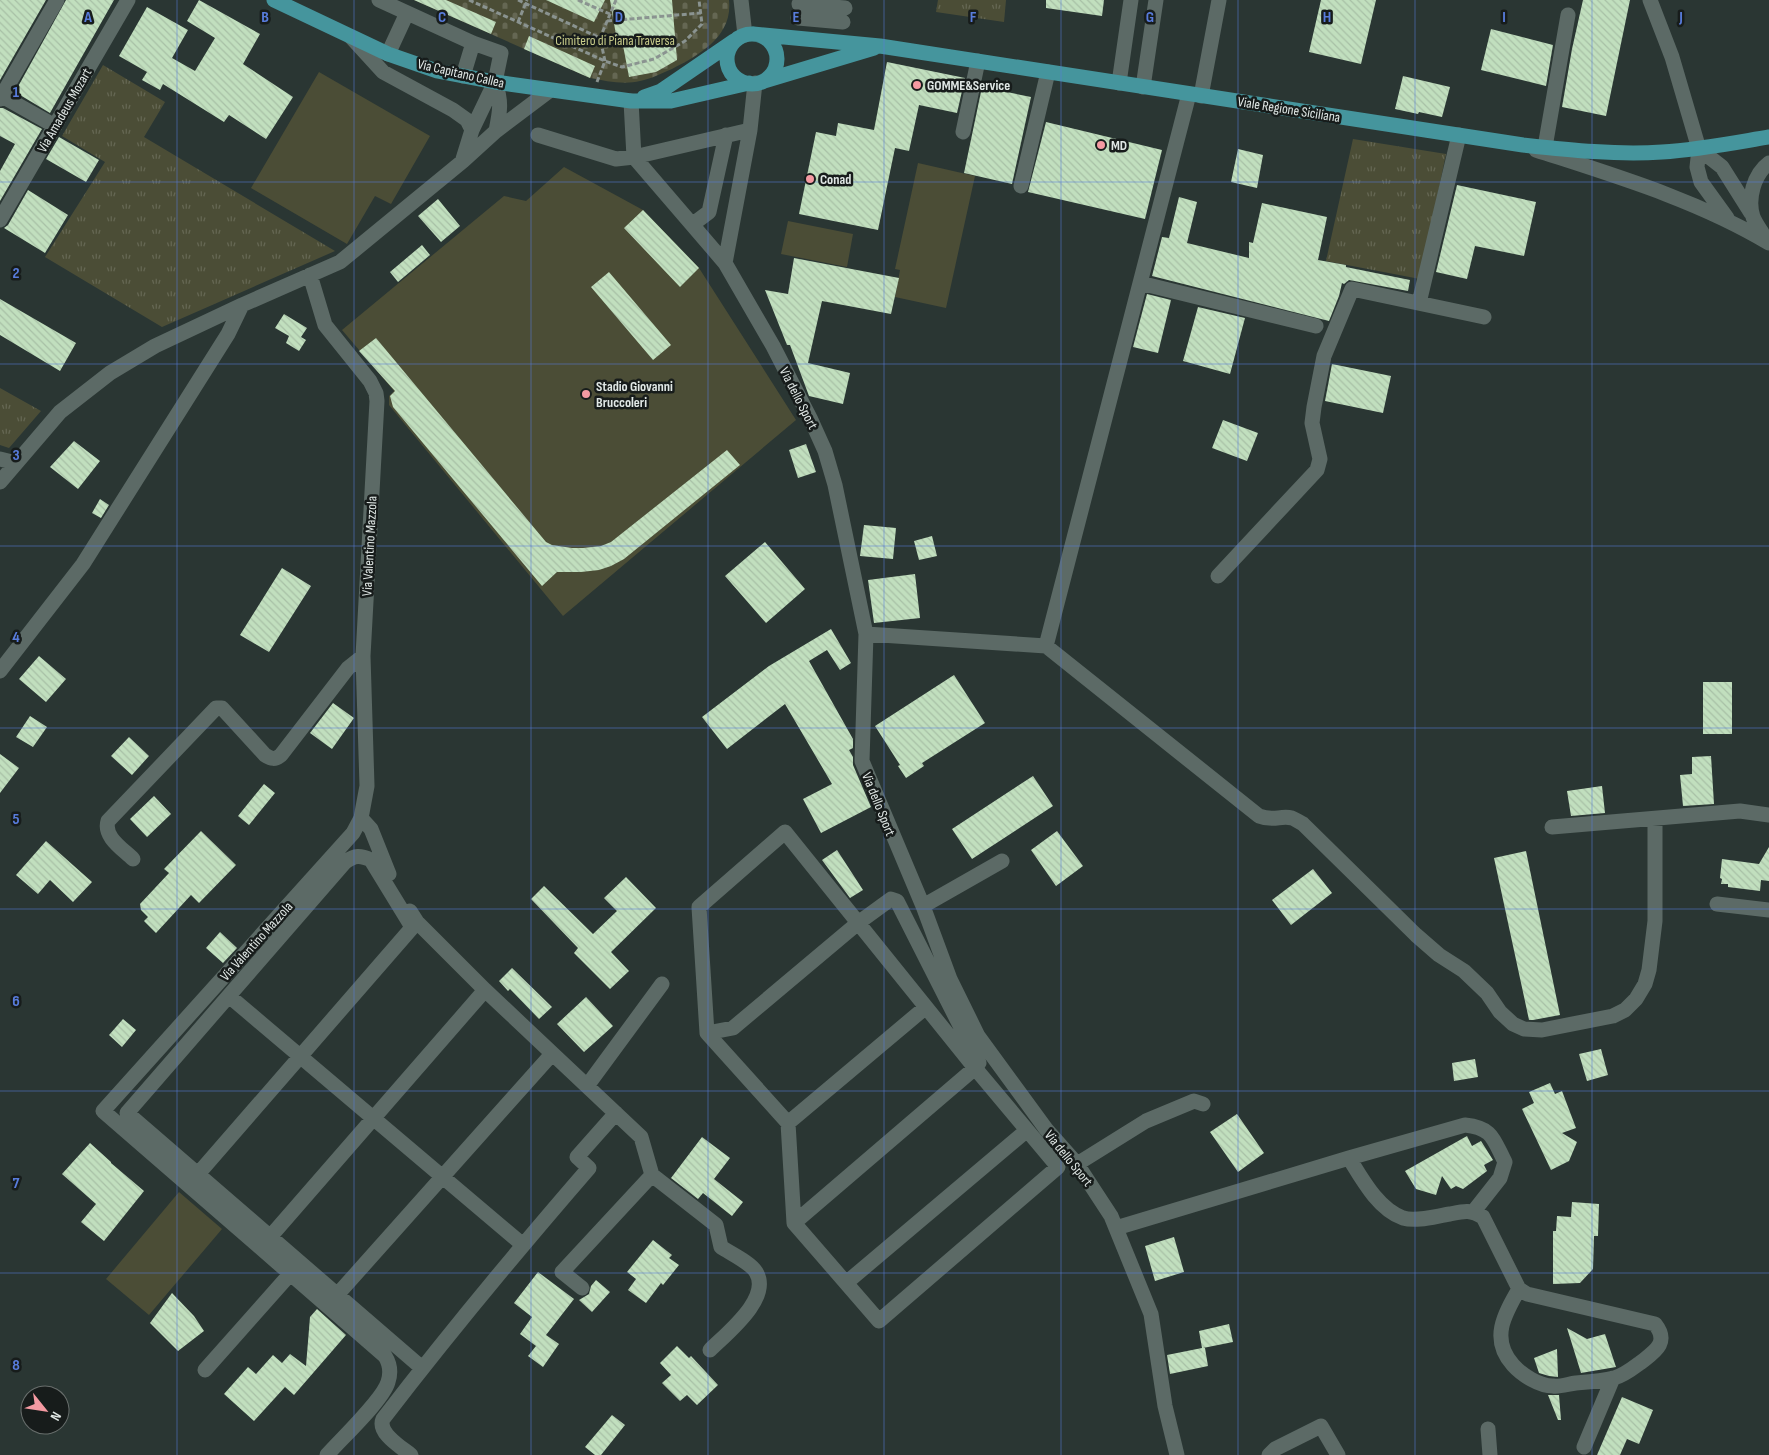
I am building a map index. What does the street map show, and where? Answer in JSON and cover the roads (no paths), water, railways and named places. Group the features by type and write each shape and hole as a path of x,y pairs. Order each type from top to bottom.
{"main road":[{"name":"Via Capitano Callea","path":"274,0 388,54 437,71 549,91 631,101 672,101 754,83 880,46"},
{"name":"Viale Regione Siciliana","path":"745,36 797,38 880,46 1524,146 1617,153 1662,152 1700,149 1769,137"},
{"path":"631,101 661,91 745,36 767,39 773,45 777,60 775,68 766,80 754,83 736,77 728,65 729,50 745,36"}],"street":[{"path":"54,126 1,97 57,0"},
{"name":"Via Amadeus Mozart","path":"0,220 128,0"},
{"path":"379,0 472,43 501,53 495,82 472,130 463,161"},
{"path":"741,0 745,36"},
{"path":"1118,83 1131,0"},
{"path":"1142,86 1156,0"},
{"path":"1046,646 1140,283 1195,95 1219,0"},
{"path":"1650,0 1672,57 1700,149 1697,167 1700,182 1730,221"},
{"path":"797,38 799,7 844,10 841,42"},
{"path":"388,54 407,13"},
{"path":"1545,147 1568,15"},
{"path":"350,36 383,72 453,110 467,120 472,130"},
{"path":"463,76 472,43"},
{"path":"963,132 978,61"},
{"path":"1021,186 1048,72"},
{"path":"495,82 500,98 496,131"},
{"path":"725,263 750,130 754,83"},
{"path":"0,482 60,412 110,373 155,346 242,305 330,267 349,255 463,161 496,131 549,91"},
{"path":"631,101 634,158"},
{"path":"538,135 616,159 634,158 750,130"},
{"path":"1419,303 1458,135"},
{"path":"693,224 710,212 726,136"},
{"path":"1524,146 1661,191 1730,221 1769,242"},
{"path":"1700,149 1722,167 1769,242"},
{"name":"Via dello Sport","path":"634,158 725,263 773,346 825,451 835,485 866,634 862,761 923,906 950,979 978,1036 1046,1129 1077,1164 1112,1216 1151,1314 1165,1406 1177,1455"},
{"path":"1754,217 1751,200 1754,184 1764,167 1769,163"},
{"name":"Via Valentino Mazzola","path":"310,275 325,325 370,381 376,393 377,401 363,656 367,786 361,818 353,833 103,1111 385,1356 389,1364 388,1384 379,1397 327,1455"},
{"path":"1140,283 1316,326"},
{"path":"1218,576 1317,470 1320,459 1312,422 1314,407 1324,356 1352,289 1484,317"},
{"path":"0,671 82,564 228,334 242,305"},
{"path":"0,459 16,463"},
{"path":"866,634 1046,646 1259,816 1268,820 1284,817 1292,818 1303,824 1416,935 1439,955 1464,971 1488,993 1500,1012 1513,1024 1524,1029 1542,1030 1612,1016 1625,1010 1636,999 1645,984 1649,970 1655,921 1655,818"},
{"path":"133,859 108,834 106,828 108,821 216,708 222,708 265,754 273,759 278,758 348,668 363,656"},
{"path":"1552,828 1740,811 1769,815"},
{"path":"361,818 371,829 385,867 415,925"},
{"path":"785,832 858,923 1026,1131 1058,1167 879,1321 794,1222 788,1123 707,1033 699,906 785,832"},
{"path":"422,1368 127,1113 345,862 354,856 362,856 371,860 415,925 641,1137 652,1176 716,1225 721,1247 755,1270 759,1286 754,1304 710,1350"},
{"path":"923,906 1002,861"},
{"path":"707,1033 734,1028 858,923 891,899 897,901 980,1063 1014,1109 1025,1101"},
{"path":"1717,904 1769,910"},
{"path":"198,1174 415,925"},
{"path":"587,1086 662,984"},
{"path":"270,1237 485,990"},
{"path":"229,996 523,1245"},
{"path":"788,1123 926,1007"},
{"path":"337,1295 552,1054"},
{"path":"794,1222 975,1068"},
{"path":"1077,1164 1146,1121 1194,1101 1203,1104"},
{"path":"411,1455 383,1431 381,1423 422,1368 589,1168 577,1157 616,1113"},
{"path":"1116,1228 1465,1125 1478,1126 1491,1134 1505,1162 1500,1178 1474,1211"},
{"path":"846,1283 1026,1131"},
{"path":"1349,1158 1366,1185 1386,1207 1404,1218 1420,1219 1474,1211 1483,1217 1519,1289 1527,1294 1655,1324 1662,1336 1657,1350 1630,1370 1613,1378 1552,1386 1530,1378 1516,1368 1504,1355 1500,1336 1505,1313 1519,1289"},
{"path":"582,1288 562,1272 652,1176"},
{"path":"205,1370 291,1273"},
{"path":"1584,1447 1613,1378"},
{"path":"1269,1455 1275,1449 1321,1426 1338,1455"},
{"path":"1488,1429 1490,1455"}],"place":[{"name":"GOMME&Service","path":"917,85"},
{"name":"MD","path":"1101,145"},
{"name":"Conad","path":"810,179"},
{"name":"Stadio Giovanni Bruccoleri","path":"586,394"}],"park label":[{"name":"Cimitero di Piana Traversa","path":"615,40"}]}
